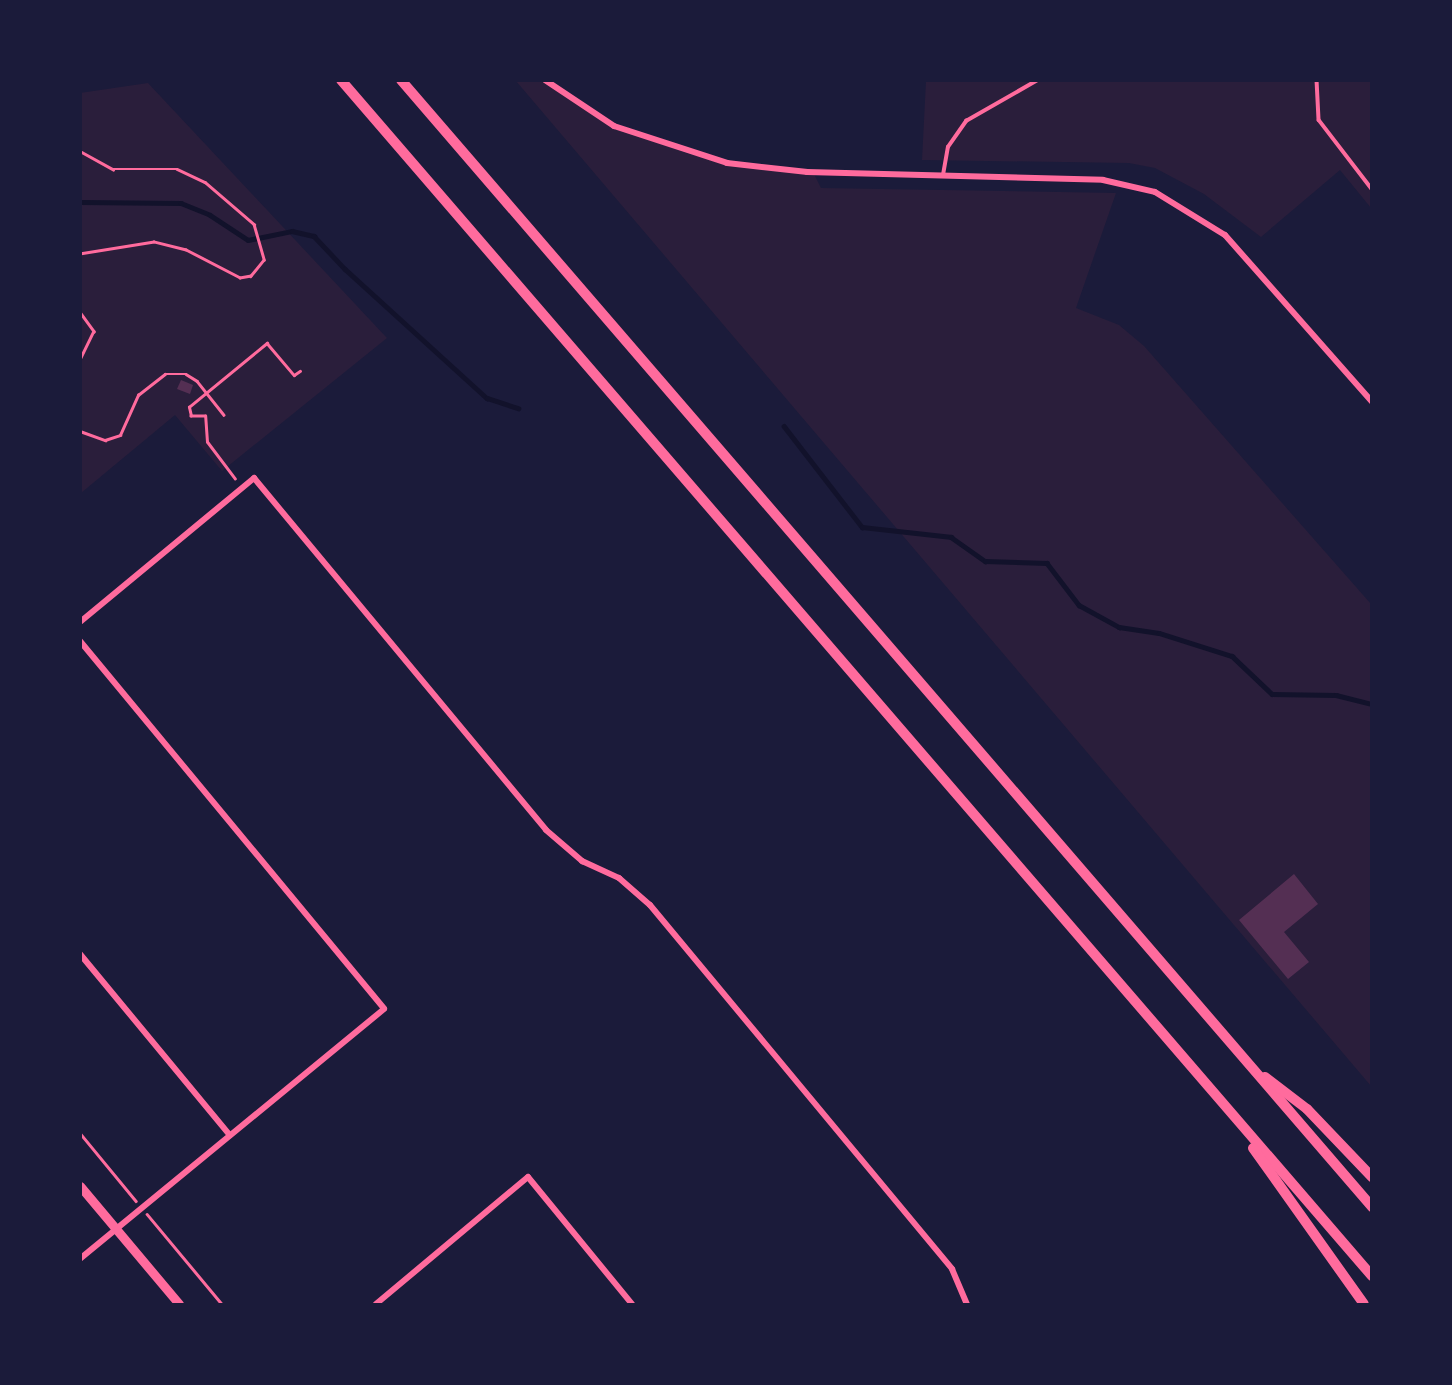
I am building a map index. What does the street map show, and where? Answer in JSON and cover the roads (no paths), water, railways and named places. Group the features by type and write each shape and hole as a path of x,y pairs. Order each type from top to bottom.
{"highway":[{"path":"341,80 1371,1276"},
{"path":"401,80 1371,1208"},
{"path":"1249,1065 1307,1109 1371,1177"},
{"path":"1218,1097 1364,1304"}],"main road":[{"path":"80,1186 179,1304"}],"street":[{"path":"545,80 614,126 727,163 794,171 1102,180 1181,203 1245,254 1371,402"},
{"path":"80,621 254,478 546,830 582,860 627,884 650,905 952,1269 967,1304"},
{"path":"80,641 384,1009 80,1259"},
{"path":"80,954 230,1135"},
{"path":"375,1303 528,1177 632,1304"}],"lane":[{"path":"943,175 948,147 966,121 1038,80"},
{"path":"1317,80 1319,120 1371,189"}],"waterway":[{"path":"80,202 181,203 210,215 248,240 292,231 314,236 345,269 487,398 518,408"},
{"path":"784,426 862,527 951,537 985,561 1047,563 1079,605 1119,627 1159,633 1232,656 1272,694 1336,695 1372,704"}]}
